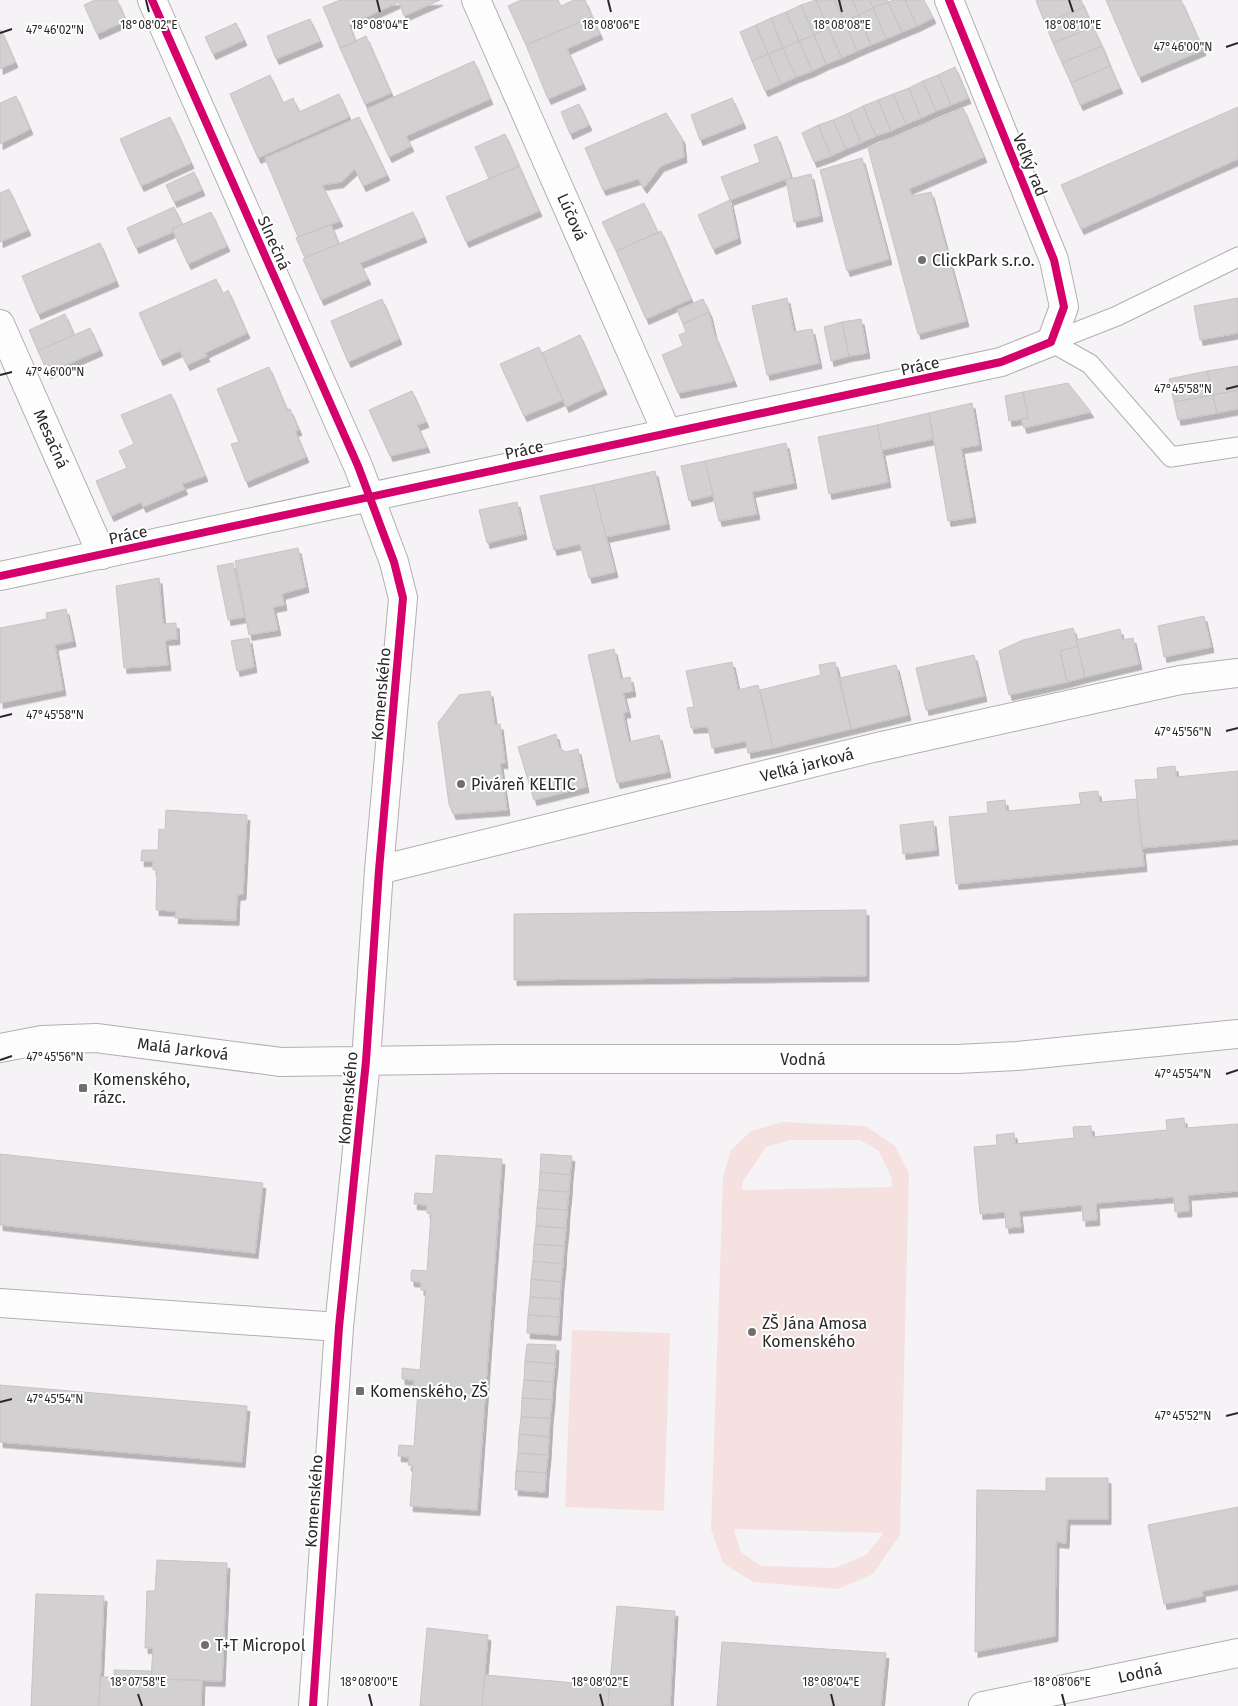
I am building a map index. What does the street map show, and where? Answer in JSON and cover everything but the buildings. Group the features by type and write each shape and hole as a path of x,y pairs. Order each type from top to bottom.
{"street":[{"name":"Slnečná","path":"152,0 358,466 369,497"},
{"name":"Lúčová","path":"476,0 667,433"},
{"name":"Veľký rad","path":"949,0 1054,260 1064,307 1051,342"},
{"name":"Mesačná","path":"0,324 102,555"},
{"name":"Práce","path":"0,576 1001,362 1051,342"},
{"name":"Komenského","path":"313,1706 339,1327 366,1061 379,870 403,598 394,562 369,497"},
{"name":"Veľká jarková","path":"379,870 874,748 1180,680 1238,673"},
{"name":"Vodná","path":"366,1061 957,1059 1017,1056 1238,1034"},
{"name":"Malá Jarková","path":"0,1048 42,1040 96,1038 282,1062 366,1061"},
{"path":"0,1303 339,1327"},
{"name":"Lodná","path":"983,1706 1238,1653"}],"lane":[{"path":"1051,342 1117,316 1238,257"},
{"path":"1051,342 1090,364 1171,457 1238,447"}],"shaded area":[{"path":"782,1122 866,1126 895,1146 909,1173 900,1535 873,1574 838,1589 753,1582 723,1563 711,1529 723,1178 731,1150 751,1131","holes":["791,1140 860,1140 879,1151 892,1179 892,1187 742,1190 743,1181 766,1147","735,1529 884,1533 866,1555 835,1568 761,1566 741,1552"]},
{"path":"572,1330 670,1333 664,1511 565,1507"}],"cycle path":[{"path":"152,0 358,466 394,562 403,598 379,870 366,1061 339,1327 313,1706"},
{"path":"0,576 1001,362 1051,342 1064,307 1054,260 949,0"}],"place":[{"name":"ClickPark s.r.o.","path":"922,260"},
{"name":"Piváreň KELTIC","path":"461,784"},
{"name":"Komenského, rázc.","path":"83,1088"},
{"name":"ZŠ Jána Amosa Komenského","path":"752,1332"},
{"name":"Komenského, ZŠ","path":"360,1391"},
{"name":"T+T Micropol","path":"205,1645"}]}
